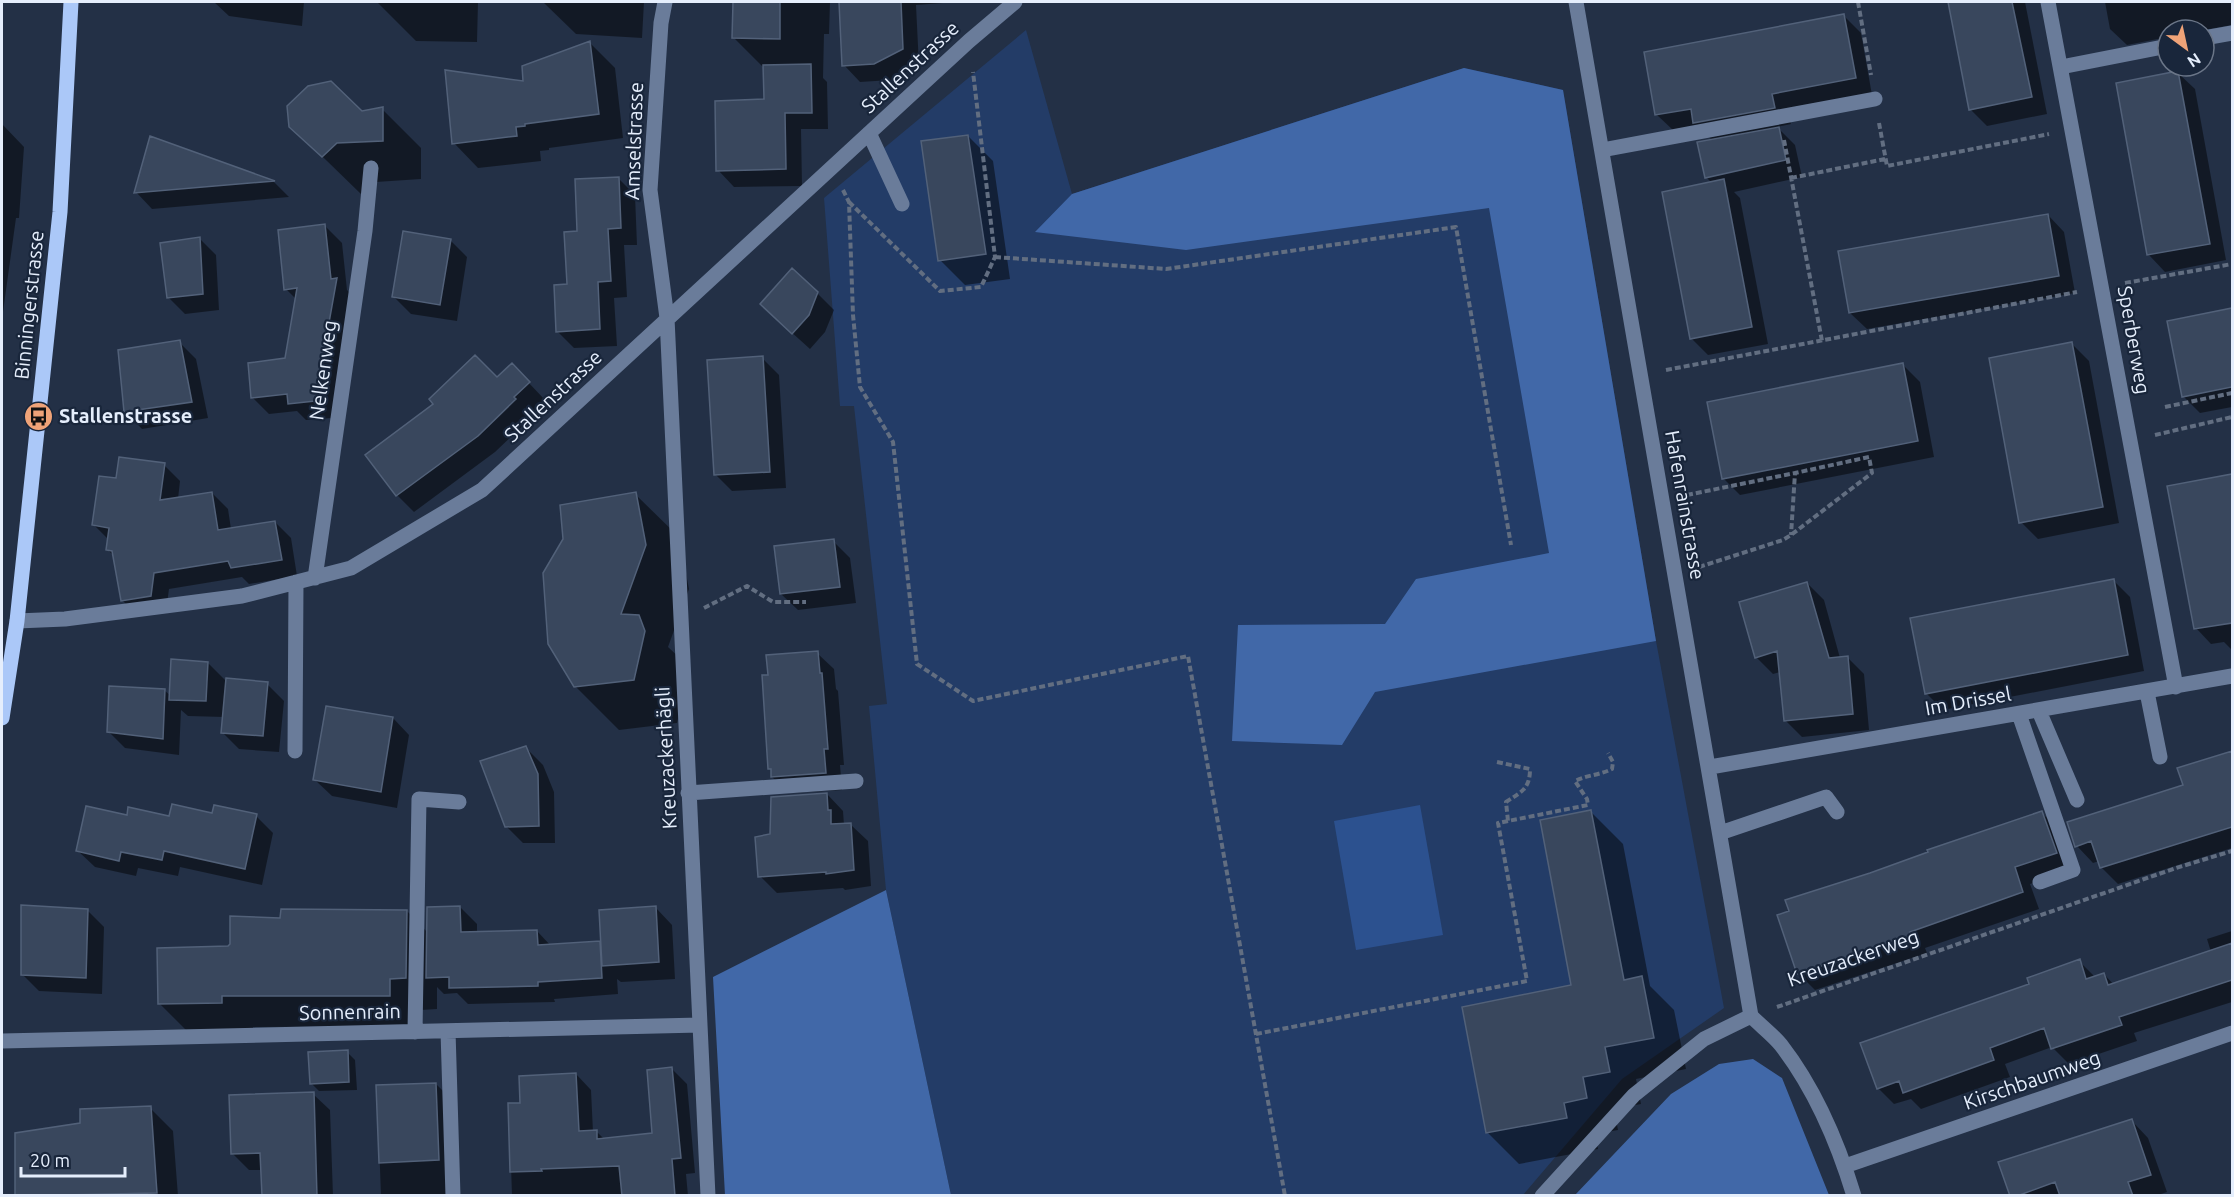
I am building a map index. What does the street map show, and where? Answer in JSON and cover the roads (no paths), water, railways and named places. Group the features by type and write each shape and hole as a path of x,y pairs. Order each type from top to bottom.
{"main road":[{"name":"Binningerstrasse","path":"2,718 17,621 60,212 71,2"}],"street":[{"name":"Amselstrasse","path":"665,2 661,23 650,190 657,257 667,318"},
{"name":"Stallenstrasse","path":"17,621 64,619 242,596 351,568 482,490 969,41 1016,2"},
{"name":"Hafenrainstrasse","path":"1576,2 1710,767 1751,1016"},
{"name":"Sperberweg","path":"2048,2 2176,687"},
{"path":"2216,36 2232,33"},
{"path":"2061,68 2156,48"},
{"path":"1602,150 1875,99"},
{"path":"869,133 902,204"},
{"name":"Nelkenweg","path":"315,578 365,231 371,168"},
{"name":"Kreuzackerhägli","path":"667,318 708,1196"},
{"path":"295,750 296,582"},
{"name":"Im Drissel","path":"1710,767 2232,676"},
{"path":"2147,692 2160,757"},
{"path":"2039,711 2077,800"},
{"path":"2019,714 2073,870 2040,882"},
{"path":"688,792 856,781"},
{"path":"1720,833 1826,797 1837,812"},
{"path":"416,1032 419,799 459,802"},
{"path":"1542,1196 1634,1095 1704,1039 1751,1016 1780,1043 1807,1083 1845,1166 1854,1196"},
{"name":"Sonnenrain","path":"2,1041 700,1025"},
{"path":"448,1031 453,1196"},
{"name":"Kirschbaumweg","path":"1845,1166 2232,1033"}],"place":[{"name":"Stallenstrasse","path":"38,416"}]}
